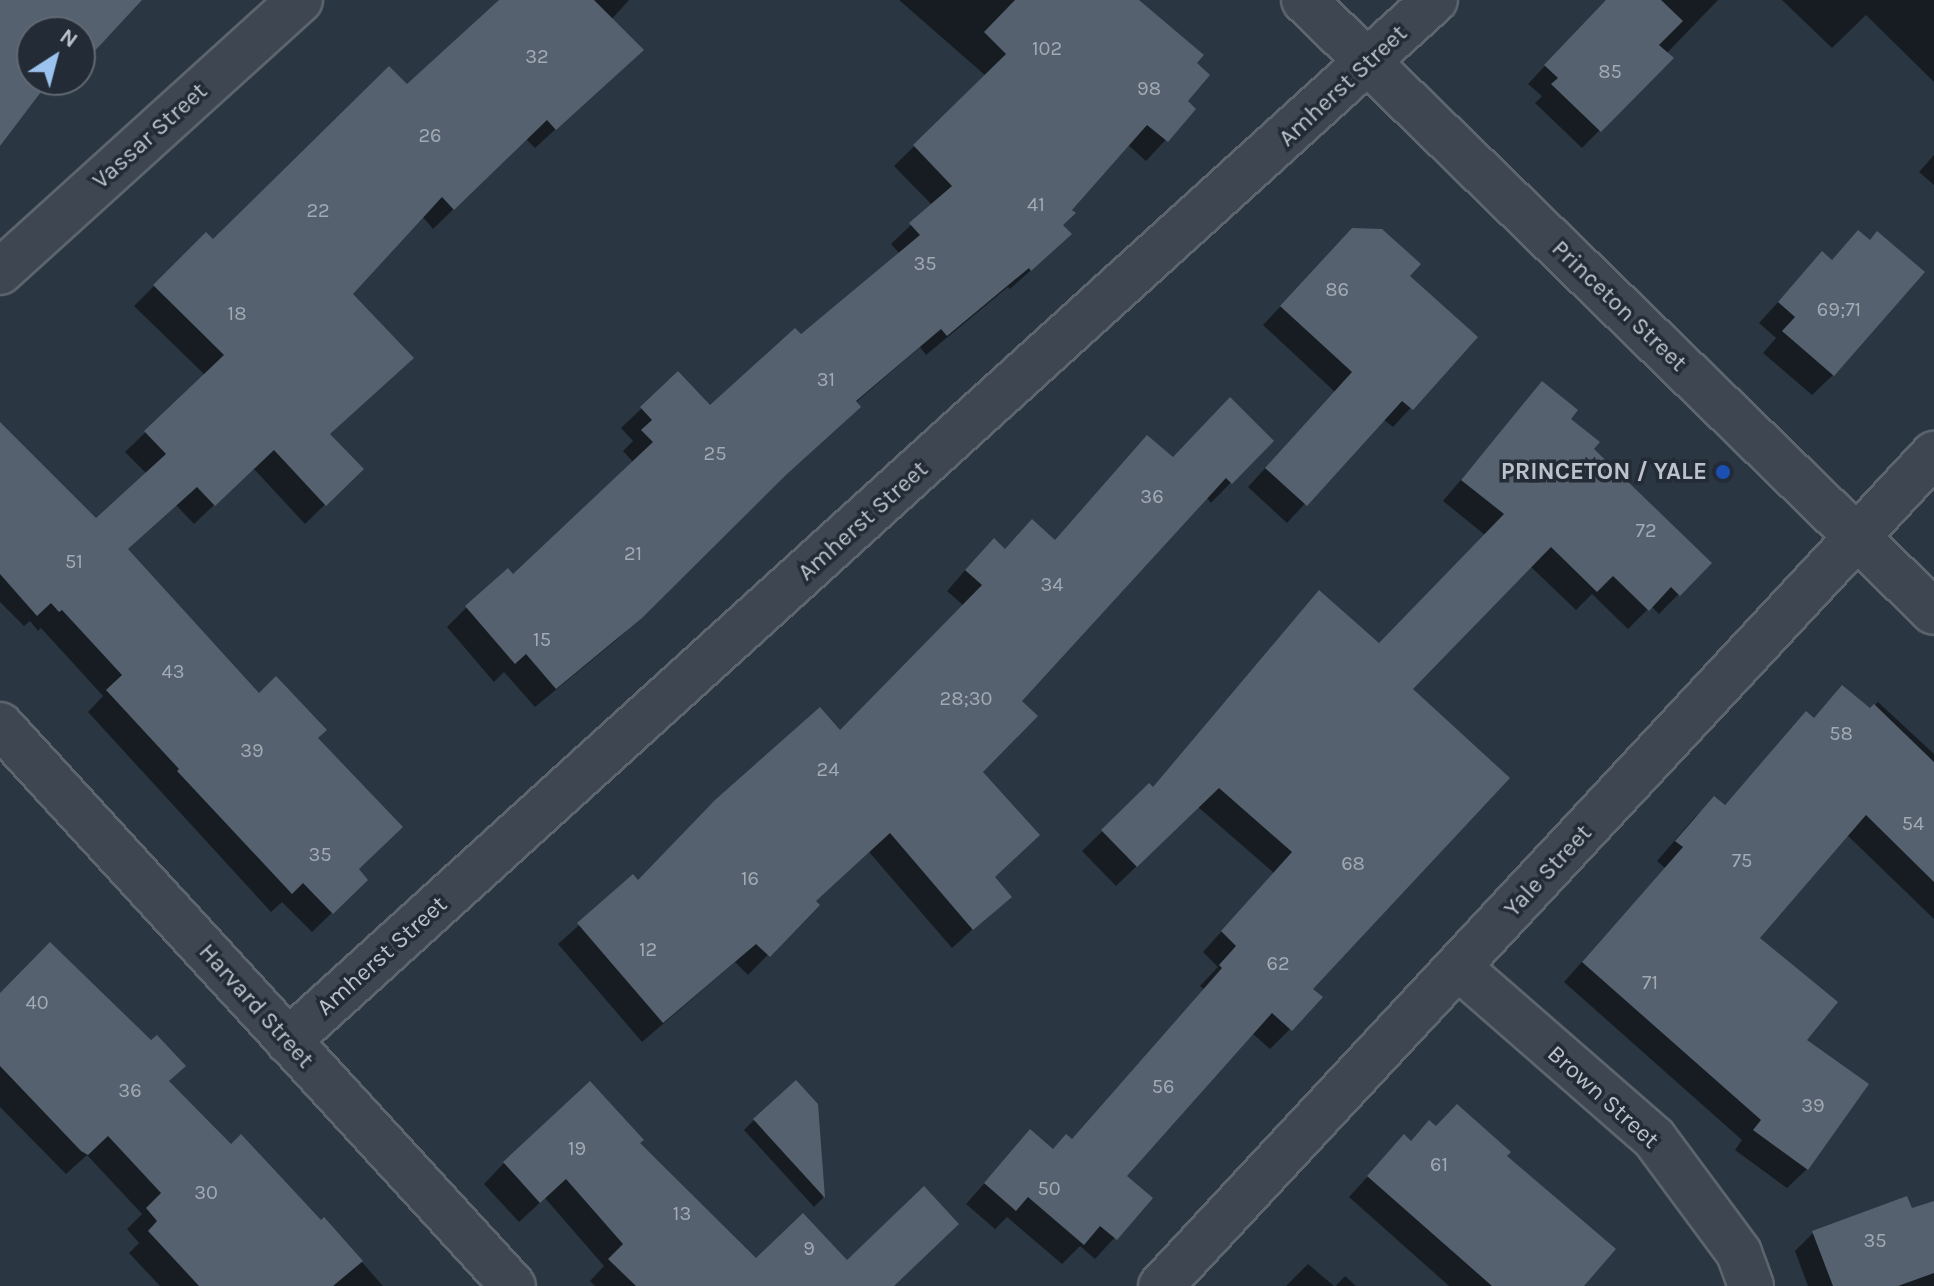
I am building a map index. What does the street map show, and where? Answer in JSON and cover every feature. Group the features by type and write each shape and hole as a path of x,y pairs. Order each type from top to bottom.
{"street":[{"name":"Vassar Street","path":"0,272 300,0"},
{"name":"Princeton Street","path":"1304,0 1934,612"},
{"name":"Amherst Street","path":"288,1041 1435,0"},
{"name":"Yale Street","path":"1161,1286 1934,454"},
{"name":"Harvard Street","path":"0,725 513,1286"},
{"name":"Brown Street","path":"1458,967 1654,1138 1739,1253 1751,1286"}],"building":[{"path":"0,0 142,0 96,50 96,16 16,16 16,96 38,96 0,146"},
{"path":"499,0 594,0 644,50 556,130 547,120 454,210 442,197 353,294 414,358 330,434 364,469 326,506 274,450 215,506 197,487 128,549 259,693 276,676 327,730 318,738 403,827 359,869 368,880 333,914 303,883 292,894 177,771 179,769 106,690 122,675 62,610 59,612 51,603 37,616 0,574 0,422 96,518 166,454 144,431 224,355 153,285 206,232 213,239 389,66 407,84"},
{"path":"1015,0 1139,0 1204,55 1197,63 1210,75 1188,101 1196,109 1168,142 1147,125 1072,210 1076,213 1063,225 1072,234 1031,271 1029,268 947,336 941,329 856,401 861,407 787,474 642,618 556,689 526,654 515,664 465,606 508,568 513,574 653,442 641,430 652,420 640,407 678,371 710,405 795,328 801,334 920,235 909,223 952,186 913,145 1006,54 984,32"},
{"path":"1606,0 1661,0 1683,21 1659,45 1674,58 1601,132 1551,84 1558,78 1544,65"},
{"path":"1352,228 1382,229 1421,264 1410,276 1478,337 1413,410 1402,401 1307,506 1265,468 1352,372 1280,306"},
{"path":"1858,230 1870,240 1877,231 1925,272 1834,376 1782,331 1795,317 1778,302 1822,251 1832,260"},
{"path":"1542,381 1578,410 1571,419 1600,442 1594,449 1712,563 1680,596 1671,587 1649,611 1613,576 1597,592 1551,547 1413,689 1510,778 1313,989 1323,997 1292,1031 1272,1013 1127,1176 1153,1198 1117,1240 1100,1226 1084,1245 1028,1197 1016,1211 984,1183 1030,1129 1053,1149 1066,1134 1072,1139 1222,968 1219,965 1236,946 1221,931 1292,852 1219,788 1137,867 1101,830 1149,783 1153,787 1319,590 1379,643 1504,514 1461,480"},
{"path":"1230,397 1274,441 1232,484 1226,478 1022,701 1038,716 983,772 1040,835 995,877 1012,897 973,930 890,833 816,901 820,905 770,957 756,944 663,1023 577,923 633,874 638,880 715,800 820,707 840,730 982,585 965,570 994,538 1005,549 1032,519 1055,540 1147,435 1173,457"},
{"path":"1842,685 1870,708 1874,704 1934,762 1934,882 1866,815 1760,938 1838,1002 1807,1040 1869,1084 1808,1170 1753,1130 1761,1120 1582,962 1683,847 1675,841 1714,796 1725,805 1806,711 1814,718"},
{"path":"50,942 151,1040 157,1035 186,1066 169,1081 231,1144 241,1134 363,1261 333,1286 199,1286 148,1231 157,1221 146,1208 161,1193 108,1136 88,1155 81,1151 0,1066 0,993"},
{"path":"796,1080 818,1104 825,1198 753,1119"},
{"path":"590,1081 644,1140 640,1143 756,1258 803,1213 847,1260 924,1186 959,1224 894,1286 636,1286 608,1259 623,1244 566,1179 540,1203 503,1162"},
{"path":"1457,1104 1511,1152 1507,1156 1616,1249 1584,1286 1492,1286 1367,1176 1404,1134 1411,1141 1429,1120 1436,1126"},
{"path":"1907,1196 1912,1208 1934,1201 1934,1273 1898,1286 1833,1286 1812,1231"}],"place":[{"name":"PRINCETON / YALE","path":"1723,472"}]}
